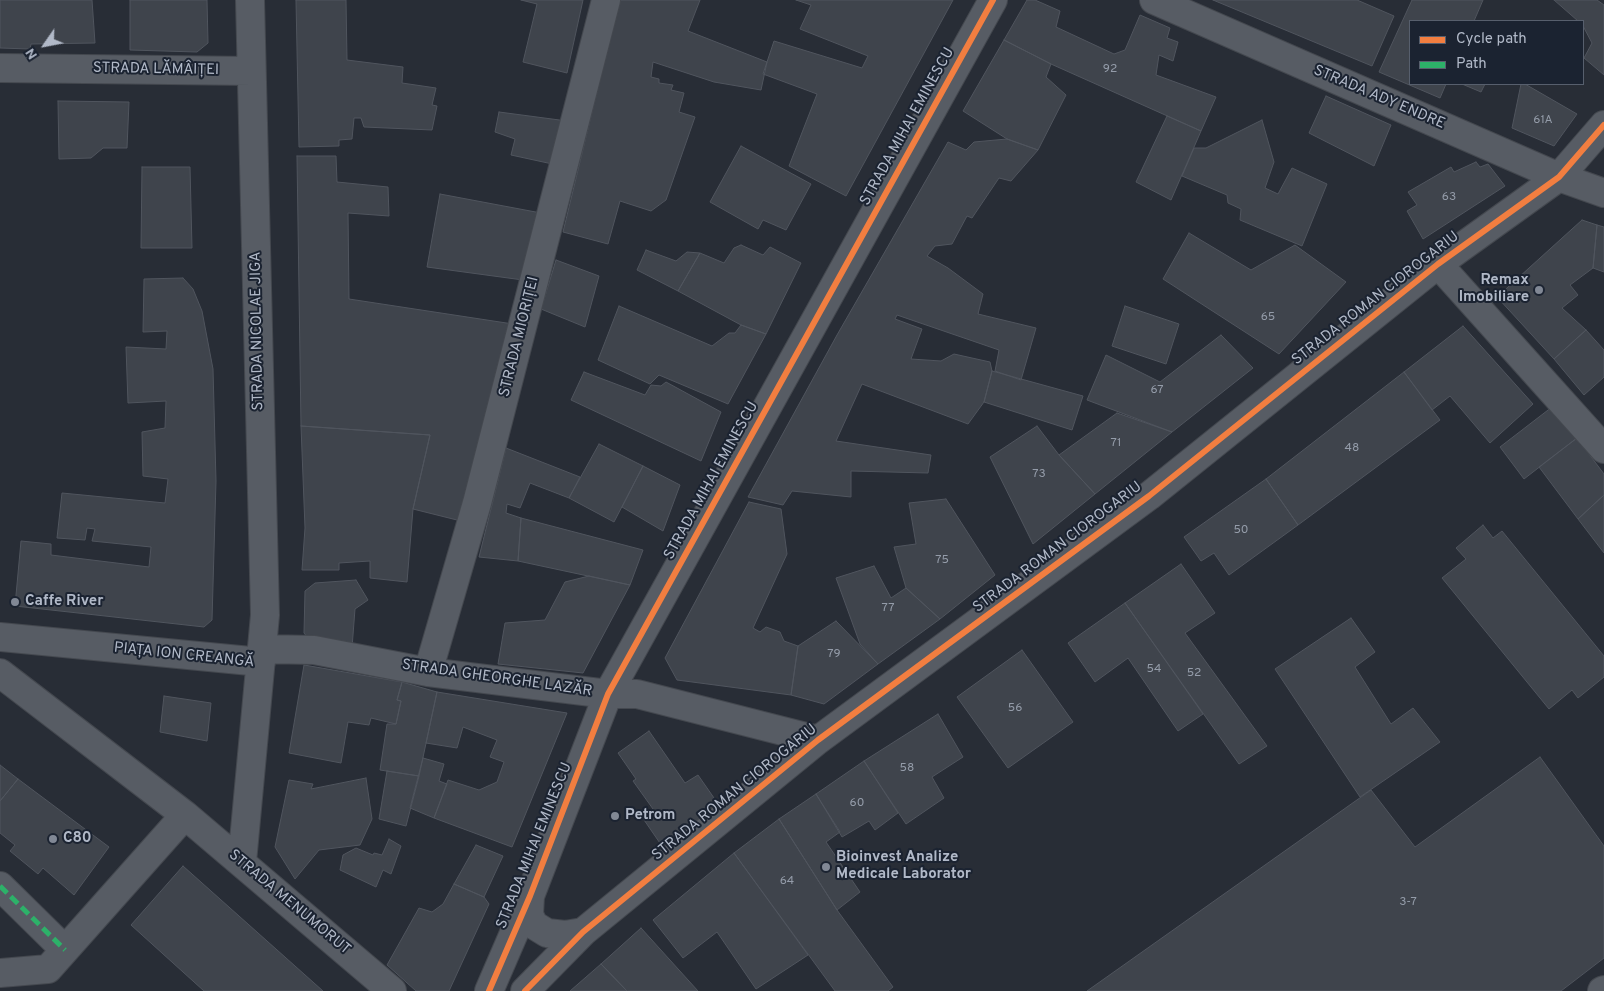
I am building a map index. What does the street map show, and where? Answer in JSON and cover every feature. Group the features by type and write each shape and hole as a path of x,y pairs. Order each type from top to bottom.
{"street":[{"name":"STRADA NICOLAE JIGA","path":"250,0 265,615 261,655"},
{"name":"STRADA MIORIȚEI","path":"428,672 477,503 606,0"},
{"name":"STRADA MIHAI EMINESCU","path":"489,991 530,896 608,694 993,0"},
{"name":"STRADA ADY ENDRE","path":"1154,0 1559,177 1604,193"},
{"name":"STRADA LĂMÂIȚEI","path":"0,68 251,71"},
{"name":"STRADA ROMAN CIOROGARIU","path":"525,991 583,932 818,740 1149,496 1438,264 1559,177 1604,125"},
{"path":"1438,264 1604,449"},
{"name":"PIAȚA ION CREANGĂ","path":"0,637 261,655 242,862"},
{"name":"STRADA GHEORGHE LAZĂR","path":"261,655 314,650 428,672 608,694 637,694 818,740"},
{"name":"STRADA MENUMORUT","path":"0,672 185,815 392,991"},
{"path":"0,973 48,969 185,815"},
{"path":"0,886 65,950"},
{"path":"530,896 529,915 534,925 547,933 565,936 583,932"}],"building":[{"path":"0,0 92,0 95,43 31,44 30,49 0,48"},
{"path":"130,0 207,0 208,43 197,52 130,50"},
{"path":"296,0 346,0 347,60 403,67 402,83 436,88 432,105 437,106 432,130 364,127 361,118 354,118 352,139 339,140 339,146 299,147"},
{"path":"521,0 583,0 567,73 523,62 537,4"},
{"path":"619,0 700,0 688,31 767,62 761,90 714,82 653,62 651,77 659,79 659,83 673,85 671,90 684,93 679,112 695,117 666,200 651,211 620,201 608,244 563,232"},
{"path":"796,0 953,0 846,196 789,166 817,94 763,74 774,41 862,68 868,56 800,29 811,5"},
{"path":"1027,0 1035,0 1060,11 1056,27 1114,54 1125,50 1140,15 1170,28 1167,38 1178,42 1173,61 1159,55 1156,75 1216,97 1201,131 1051,64 1004,40"},
{"path":"1213,0 1357,0 1394,16 1372,66"},
{"path":"1412,0 1483,0 1474,20 1409,20 1409,85 1379,72"},
{"path":"1554,0 1597,0 1604,5 1604,75 1584,58 1592,43 1584,28 1584,20 1577,20"},
{"path":"1004,40 1051,64 1046,77 1066,95 1038,150 1007,139 963,111"},
{"path":"1410,85 1446,85 1440,98"},
{"path":"1464,85 1484,85 1481,92"},
{"path":"1521,85 1527,85 1577,114 1554,146 1512,128"},
{"path":"1326,96 1391,125 1374,166 1309,133"},
{"path":"58,101 129,102 127,148 103,148 91,158 59,159"},
{"path":"499,112 567,121 557,165 511,155 515,139 495,132"},
{"path":"1167,116 1201,131 1171,200 1136,182"},
{"path":"1262,120 1274,162 1265,188 1278,194 1292,168 1327,184 1302,246 1240,220 1241,209 1228,203 1227,195 1182,176 1194,148 1206,148"},
{"path":"1007,139 1038,150 1011,181 999,178 972,218 967,216 952,244 935,246 927,256 948,268 983,294 978,314 1036,328 1021,380 995,371 999,350 897,315 895,319 922,329 911,359 941,361 954,354 990,362 992,371 984,402 968,424 862,384 836,441 931,455 928,473 851,471 851,497 792,491 783,505 748,497 837,335 948,142 966,150 974,142"},
{"path":"741,146 811,184 786,230 763,220 758,229 710,202"},
{"path":"297,156 336,156 337,182 388,187 389,216 348,213 349,299 513,324 465,522 413,509 430,435 301,426"},
{"path":"1476,162 1480,167 1488,164 1505,186 1423,239 1407,211 1417,205 1408,192 1451,167 1454,172"},
{"path":"142,167 190,167 192,248 141,248"},
{"path":"440,194 541,213 523,280 427,267"},
{"name":"Remax Imobiliare","path":"1582,220 1597,225 1593,268 1570,285 1578,295 1562,308 1586,330 1554,359 1497,297"},
{"path":"1597,225 1604,227 1604,272 1593,268"},
{"path":"1189,233 1251,270 1295,245 1346,282 1279,354 1163,279"},
{"path":"741,245 763,255 770,247 801,263 766,334 741,325 678,291 700,253 724,263 734,248"},
{"path":"646,250 676,261 687,252 700,253 678,291 637,270"},
{"path":"556,260 599,276 585,327 541,309"},
{"path":"183,278 193,289 202,311 213,369 216,481 212,620 204,627 15,606 21,541 51,544 51,555 149,567 151,547 92,541 95,529 87,528 85,540 57,538 62,493 165,503 168,479 143,476 142,432 165,428 166,401 128,403 126,347 166,349 167,331 143,332 144,279"},
{"path":"619,306 712,346 729,333 735,333 741,325 766,334 728,404 659,375 650,384 598,360"},
{"path":"1125,306 1179,324 1166,364 1112,346"},
{"path":"1463,326 1533,404 1490,443 1450,396 1432,410 1404,372"},
{"path":"1586,330 1604,350 1604,377 1584,395 1554,359"},
{"path":"1221,335 1253,368 1172,432 1087,400 1106,355 1160,382"},
{"path":"992,371 1083,396 1072,430 984,402"},
{"path":"584,372 645,395 651,385 661,386 666,382 721,412 701,461 571,400"},
{"path":"1404,372 1440,420 1298,525 1266,479"},
{"path":"1552,407 1577,438 1524,479 1500,447"},
{"path":"1117,413 1172,432 1095,494 1059,455"},
{"path":"301,426 430,435 413,509 407,582 370,578 370,561 339,563 339,570 302,570 305,528"},
{"path":"1037,426 1059,455 1095,494 1033,544 990,457"},
{"path":"1577,438 1604,474 1604,495 1578,519 1539,467"},
{"path":"599,444 643,466 614,522 569,498"},
{"path":"506,448 580,477 569,498 530,483 520,508 507,504 506,513 521,518 518,561 479,557"},
{"path":"643,466 680,485 663,531 622,507"},
{"path":"1266,479 1298,525 1229,575 1214,553 1201,561 1184,537"},
{"path":"1604,495 1604,553 1578,519"},
{"path":"946,499 995,575 940,619 906,588 894,547 916,544 909,503"},
{"path":"749,502 781,509 787,554 753,628 760,632 766,627 780,632 784,641 798,646 791,695 677,680 665,658"},
{"path":"521,518 643,550 630,585 518,561"},
{"path":"1483,525 1493,538 1502,531 1604,656 1604,677 1578,698 1572,690 1549,709 1442,578 1466,559 1456,548"},
{"path":"1181,564 1215,613 1185,633 1267,746 1239,764 1125,603"},
{"path":"874,566 891,598 906,588 940,619 878,664 860,644 836,578"},
{"path":"589,576 630,585 583,673 498,664 505,623 545,620 565,582"},
{"path":"356,580 368,600 355,609 352,648 312,643 304,633 305,591 315,583"},
{"path":"1125,603 1203,714 1178,731 1128,658 1095,682 1068,643"},
{"path":"1351,618 1375,652 1355,667 1391,724 1413,708 1440,742 1360,797 1275,669"},
{"path":"836,621 878,664 824,704 791,695 798,646"},
{"path":"1022,650 1073,722 1008,768 957,697"},
{"path":"304,665 402,682 397,700 401,701 396,724 371,718 369,725 348,722 341,763 289,753"},
{"path":"402,682 437,692 419,776 380,770 387,724 396,724 401,701 397,700"},
{"path":"437,692 567,713 512,847 434,818 448,780 479,790 497,782 504,762 490,757 497,740 463,727 457,748 426,743"},
{"path":"164,696 211,703 207,741 160,732"},
{"path":"938,714 963,757 932,777 944,798 906,824 864,761"},
{"path":"649,731 685,783 698,775 721,808 664,849 642,817 653,809 633,781 636,779 618,753"},
{"path":"1540,757 1604,846 1604,958 1561,991 1087,991 1371,790 1415,847"},
{"path":"423,758 444,764 439,781 447,784 434,818 410,808"},
{"path":"864,761 898,813 875,830 869,821 842,837 816,794"},
{"path":"0,765 18,779 0,801"},
{"path":"387,771 419,776 406,826 379,819"},
{"path":"366,778 372,819 360,845 319,850 295,879 275,847 289,780 313,784 311,789"},
{"name":"C80","path":"18,779 109,847 74,895 43,868 38,874 10,851 15,845 0,833 0,801"},
{"name":"Bioinvest Analize Medicale Laborator","path":"816,794 840,832 826,842 860,892 837,910 779,819"},
{"path":"779,819 837,910 893,987 888,991 835,991 734,853"},
{"path":"389,839 401,846 391,874 383,870 376,887 340,870 343,855 356,848 373,855 374,853 382,855"},
{"path":"476,845 503,856 484,897 454,884"},
{"path":"734,853 808,955 756,989 717,932 683,958 653,920"},
{"path":"183,866 323,991 204,991 131,925"},
{"path":"454,884 484,897 489,904 449,991 416,991 387,965 419,908 432,912 443,904"},
{"path":"641,928 698,991 627,991 601,964"},
{"path":"601,964 627,991 570,991"}],"marked path":[{"path":"0,886 65,950"}],"cycle path":[{"path":"489,991 530,896 608,694 993,0"},
{"path":"525,991 583,932 818,740 1149,496 1438,264 1559,177 1604,125"}],"place":[{"name":"Remax Imobiliare","path":"1539,290"},
{"name":"Caffe River","path":"15,602"},
{"name":"Petrom","path":"615,816"},
{"name":"C80","path":"53,839"},
{"name":"Bioinvest Analize Medicale Laborator","path":"826,867"}]}
